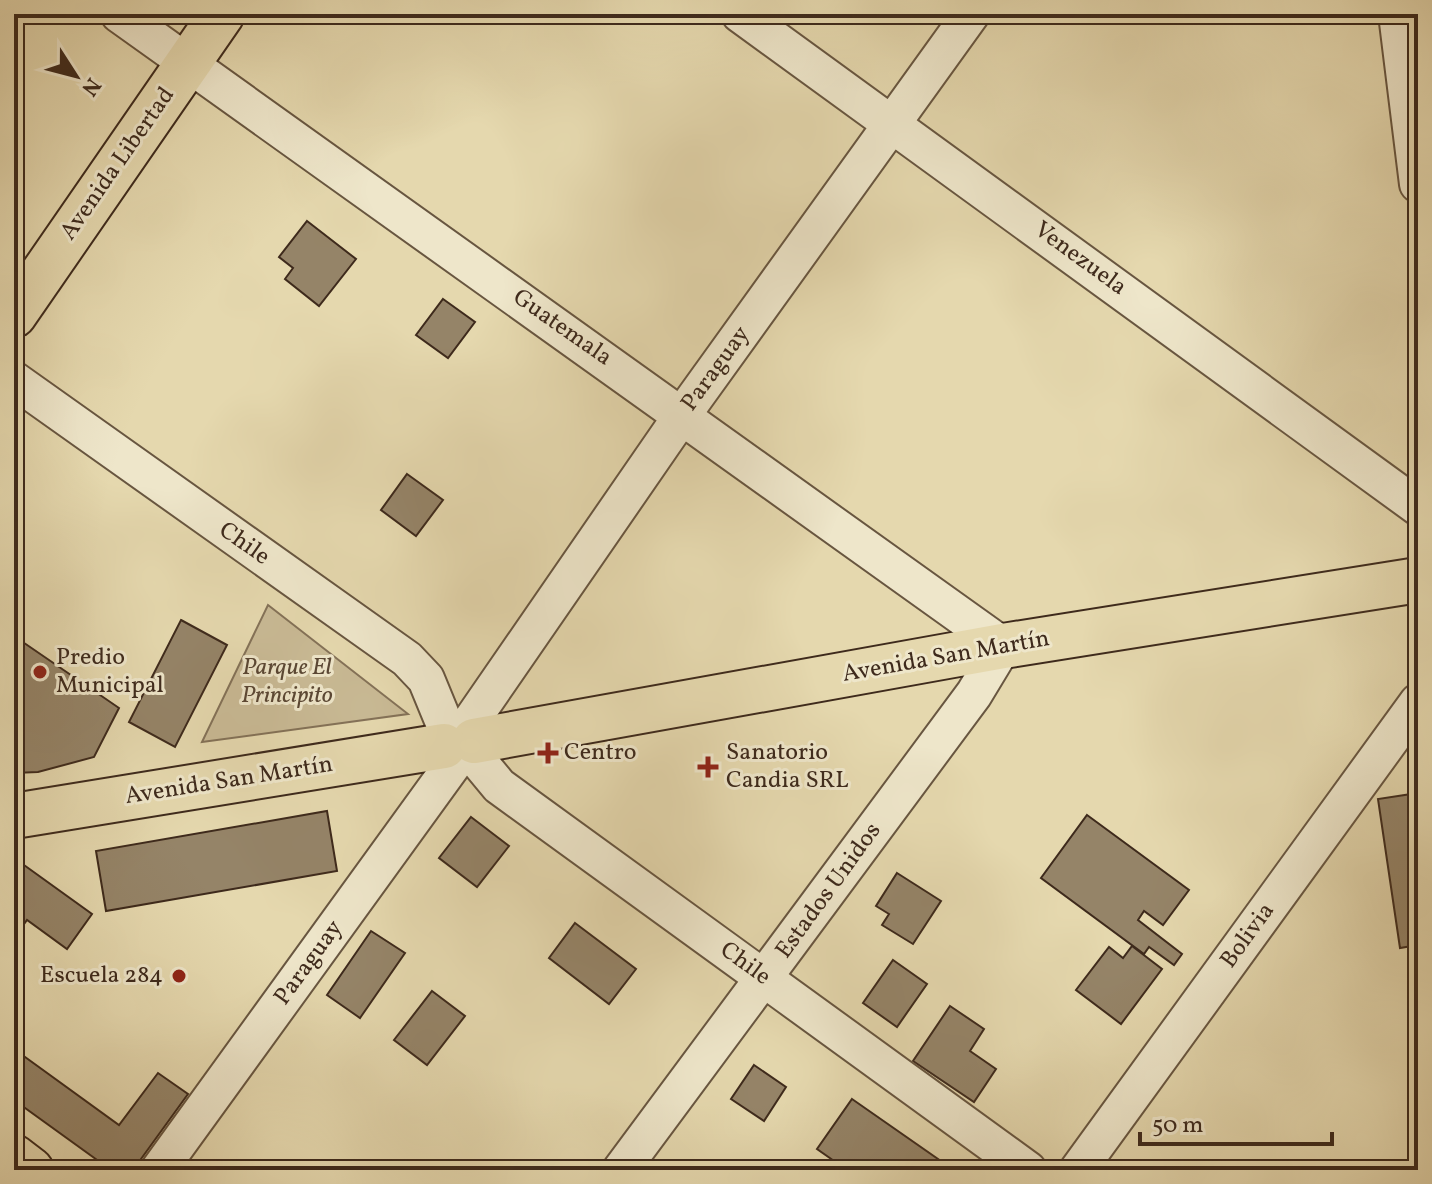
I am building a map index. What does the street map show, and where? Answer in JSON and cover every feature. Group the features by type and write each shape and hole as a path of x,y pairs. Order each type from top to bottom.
{"main road":[{"name":"Avenida Libertad","path":"14,315 222,14"},
{"name":"Avenida San Martín","path":"14,816 460,742 1003,646 1418,580"},
{"path":"14,1157 31,1170"}],"street":[{"name":"Guatemala","path":"119,14 683,414 1003,646"},
{"name":"Venezuela","path":"740,14 893,122 1418,507"},
{"name":"Paraguay","path":"159,1170 460,742 683,414 971,14"},
{"path":"1371,14 1399,29 1418,184"},
{"name":"Chile","path":"14,380 407,659 426,679 460,742 499,786 1028,1170"},
{"name":"Estados Unidos","path":"621,1170 974,694 1003,646"},
{"name":"Bolivia","path":"1078,1170 1418,702"}],"green space":[{"name":"Parque El Principito","path":"268,605 408,714 202,742"}],"building":[{"path":"307,221 356,259 319,306 285,279 293,268 279,257"},
{"path":"443,299 475,322 448,358 416,335"},
{"path":"407,474 443,500 416,536 381,510"},
{"path":"181,620 227,645 175,747 129,722"},
{"name":"Predio Municipal","path":"14,636 119,708 94,757 38,772 14,773"},
{"path":"1418,793 1418,945 1400,948 1378,799"},
{"path":"327,811 337,871 106,911 96,851"},
{"path":"1087,815 1189,890 1163,925 1144,911 1138,920 1182,954 1174,965 1149,947 1144,954 1041,878"},
{"path":"471,817 509,846 477,887 439,858"},
{"path":"17,860 92,914 67,949 27,920 14,938 14,864"},
{"path":"897,873 941,901 913,944 882,925 889,914 876,906"},
{"path":"575,923 636,969 609,1004 549,958"},
{"path":"371,931 405,953 360,1018 327,995"},
{"path":"1132,946 1162,969 1121,1024 1076,990 1109,947 1123,958"},
{"path":"893,960 927,984 897,1027 863,1003"},
{"path":"432,991 465,1016 427,1065 394,1040"},
{"path":"950,1006 984,1029 970,1051 996,1069 974,1102 913,1061"},
{"path":"14,1049 119,1125 158,1073 188,1094 133,1170 111,1170 14,1100"},
{"path":"754,1065 786,1087 764,1121 731,1099"},
{"path":"852,1099 948,1166 945,1170 847,1170 817,1149"}],"place":[{"name":"Predio Municipal","path":"40,672"},
{"name":"Centro","path":"548,753"},
{"name":"Sanatorio Candia SRL","path":"708,767"},
{"name":"Escuela 284","path":"179,976"}]}
